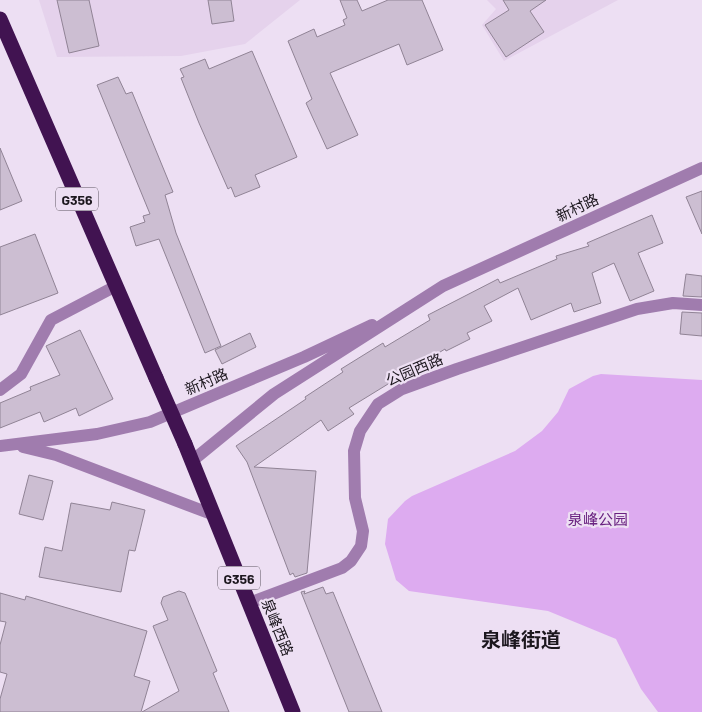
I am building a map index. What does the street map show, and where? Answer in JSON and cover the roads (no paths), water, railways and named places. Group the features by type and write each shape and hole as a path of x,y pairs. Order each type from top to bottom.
{"highway":[{"name":"G356","path":"0,19 116,286"},
{"name":"泉峰西路","path":"116,286 185,444 293,712"}],"street":[{"name":"新村路","path":"192,461 274,394 443,286 702,168"},
{"path":"0,390 21,374 51,320 116,286"},
{"name":"公园西路","path":"250,603 342,568 351,561 361,546 362,531 355,498 354,451 360,431 378,404 402,389 637,309 673,303 702,305"},
{"name":"新村路","path":"4,446 97,434 150,422 304,357 414,306"},
{"path":"4,446 56,454 214,516"}],"district":[{"name":"泉峰街道","path":"521,639"}],"park label":[{"name":"泉峰公园","path":"598,519"}]}
